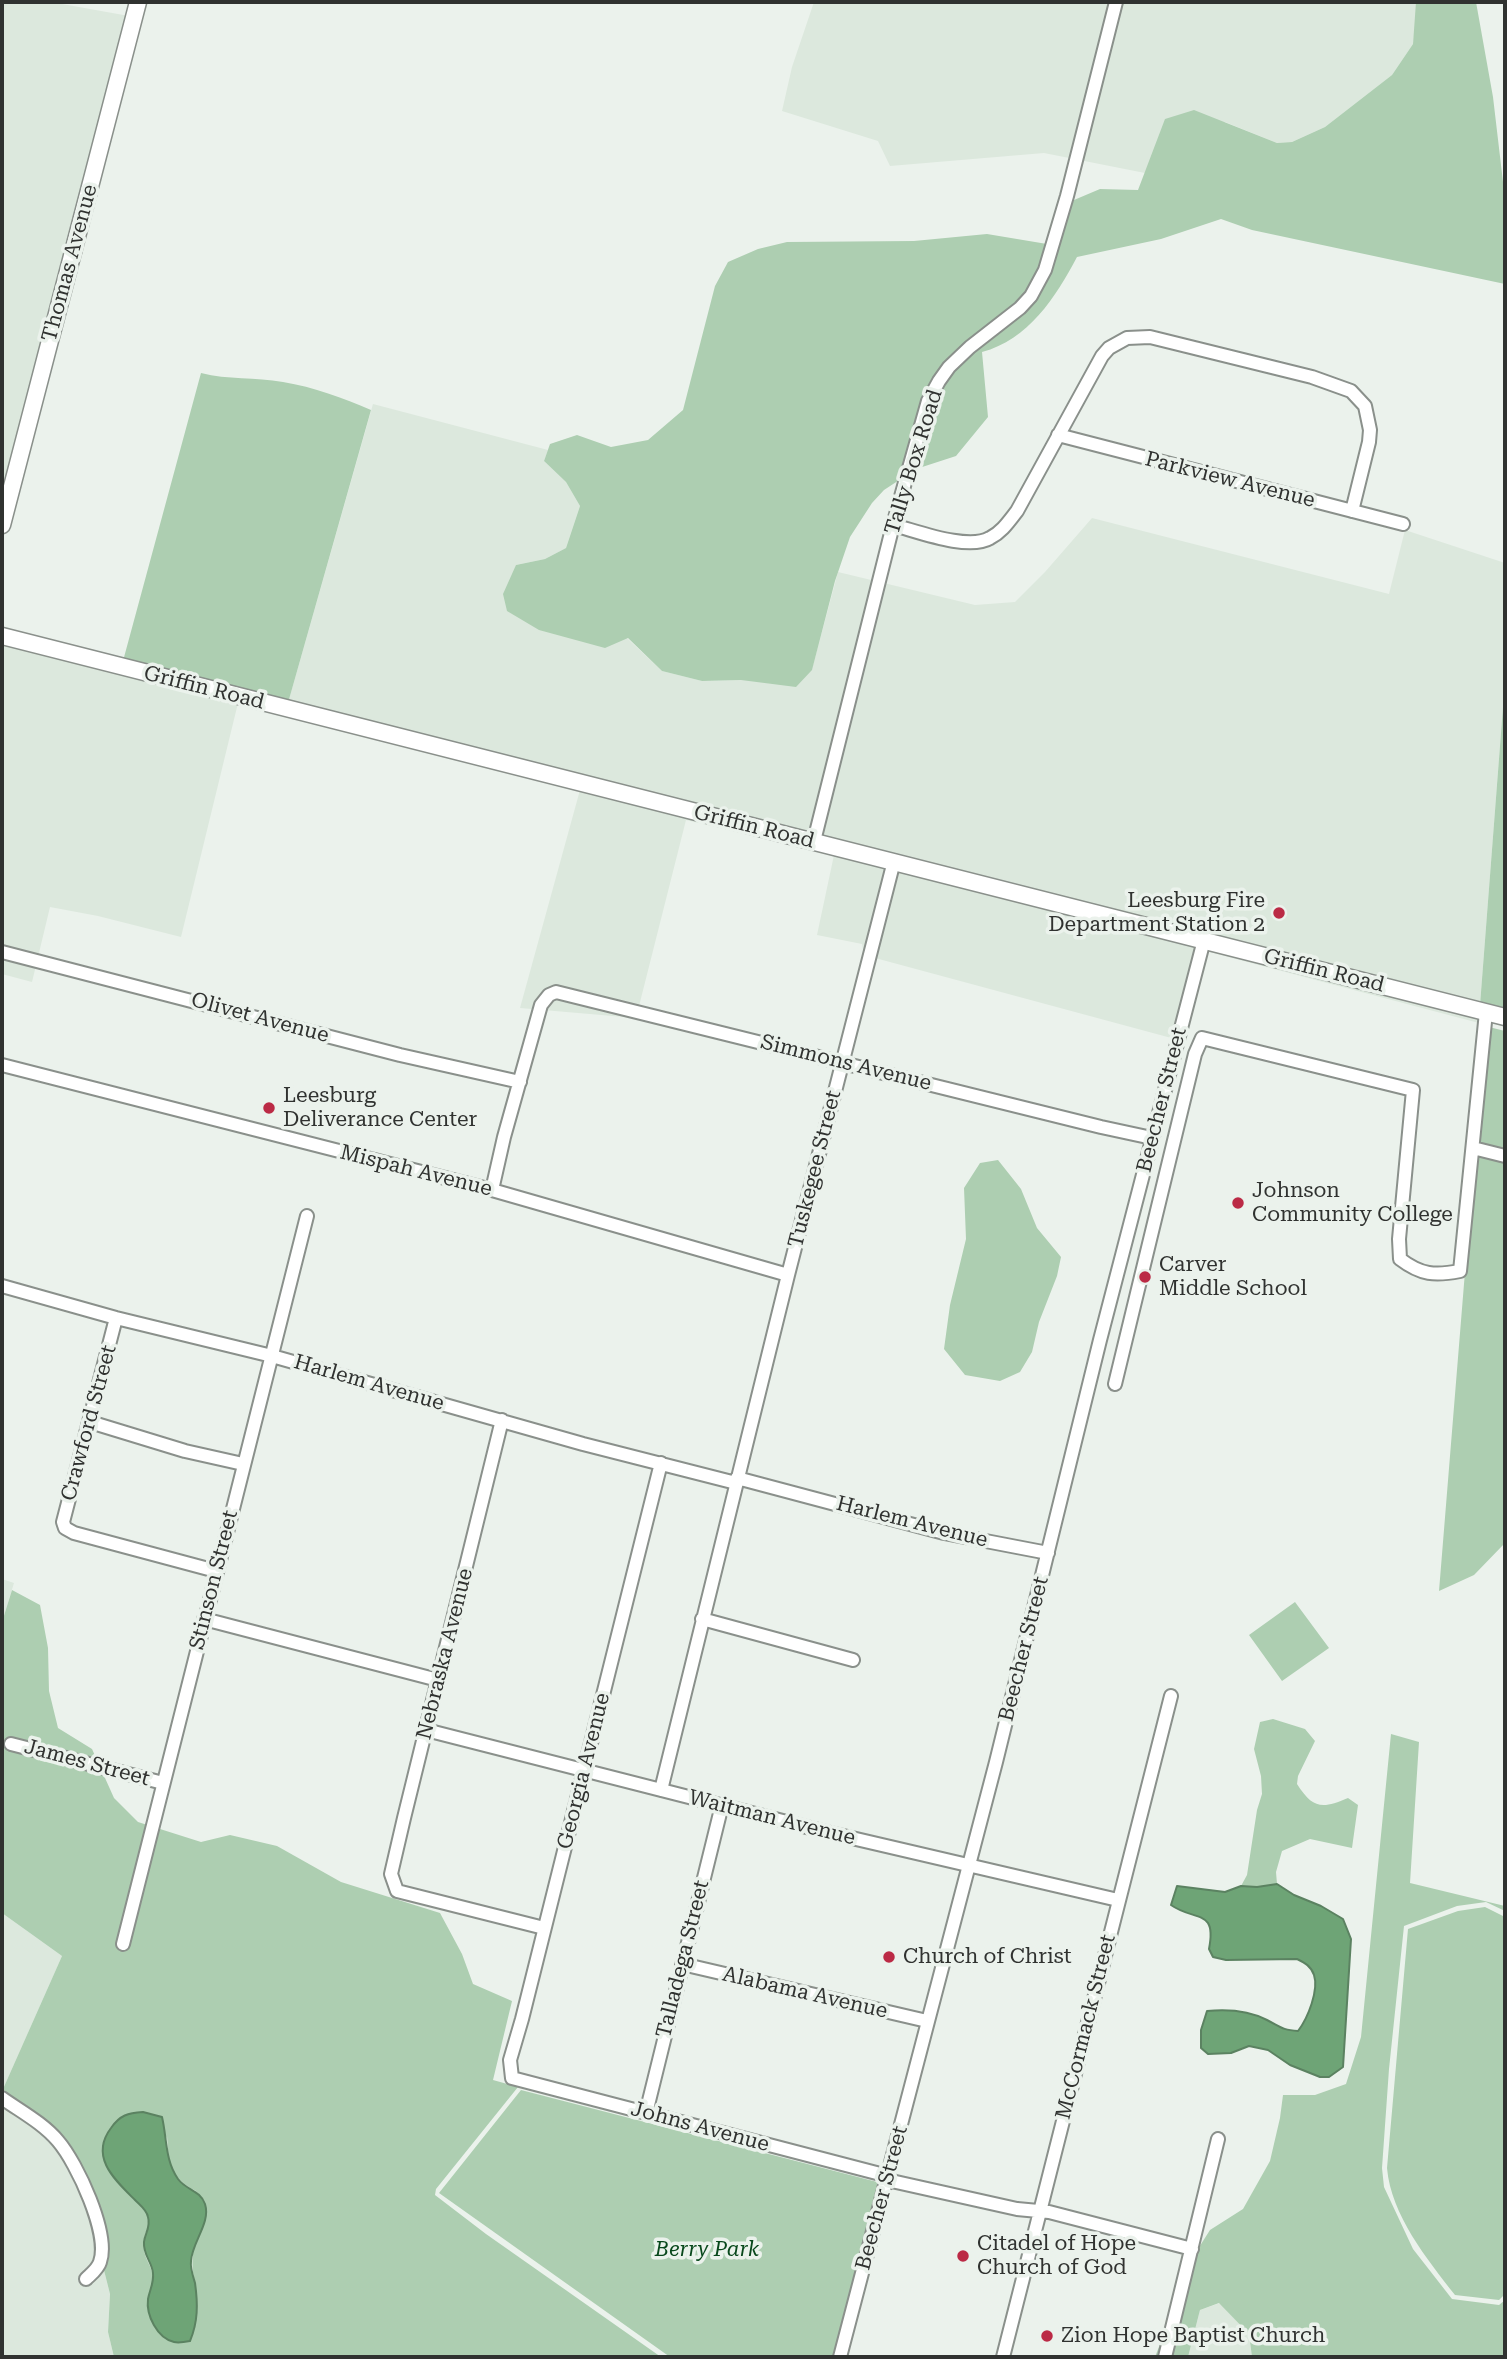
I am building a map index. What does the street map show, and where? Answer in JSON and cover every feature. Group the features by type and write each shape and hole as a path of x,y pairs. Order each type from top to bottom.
{"street":[{"name":"Thomas Avenue","path":"2,525 138,2"},
{"name":"Tally Box Road","path":"814,841 921,421 939,381 970,347 1020,309 1031,296 1045,270 1115,2"},
{"path":"893,525 958,541 989,539 999,532 1017,511 1102,356 1109,348 1127,338 1150,337 1312,377 1351,391 1365,406 1369,442 1352,511"},
{"name":"Parkview Avenue","path":"1058,435 1403,524"},
{"name":"Griffin Road","path":"2,636 1505,1017"},
{"name":"Tuskegee Street","path":"661,1790 736,1480 894,861"},
{"name":"Beecher Street","path":"840,2357 969,1866 1204,940"},
{"name":"Olivet Avenue","path":"2,952 400,1055 520,1082"},
{"name":"Simmons Avenue","path":"520,1082 543,1001 549,995 562,992 1153,1138"},
{"path":"1115,1384 1195,1054 1202,1038 1413,1090 1399,1238 1401,1259 1414,1269 1438,1275 1461,1271 1486,1012"},
{"name":"Mispah Avenue","path":"2,1065 492,1190 788,1275"},
{"path":"492,1190 520,1082"},
{"path":"1473,1148 1505,1156"},
{"name":"Stinson Street","path":"123,1944 307,1216"},
{"name":"Harlem Avenue","path":"2,1286 116,1318 272,1356 661,1464 736,1480 944,1533 1048,1553"},
{"name":"Crawford Street","path":"116,1318 63,1522 65,1528 74,1533 216,1571"},
{"name":"Nebraska Avenue","path":"502,1420 391,1874 397,1891 544,1928"},
{"path":"90,1422 186,1451 243,1464"},
{"name":"Georgia Avenue","path":"512,2078 510,2060 661,1464"},
{"path":"204,1619 438,1680"},
{"path":"702,1619 853,1660"},
{"name":"McCormack Street","path":"1003,2357 1171,1696"},
{"name":"Waitman Avenue","path":"426,1730 969,1866 973,1864 1118,1900"},
{"name":"James Street","path":"11,1744 163,1783"},
{"name":"Talladega Street","path":"646,2113 722,1805"},
{"name":"Alabama Avenue","path":"682,1965 928,2021"},
{"name":"Johns Avenue","path":"512,2078 888,2178 1017,2209 1039,2211 1192,2249"},
{"path":"2,2098 50,2132 78,2173 97,2222 102,2245 99,2266 86,2279"},
{"path":"1165,2357 1218,2139"}],"shaded area":[{"path":"2,2 51,2 129,16 2,504"},
{"path":"814,2 1416,2 1417,11 1413,44 1392,75 1325,127 1292,142 1277,143 1225,122 1154,152 1145,173 1044,153 890,166 878,141 782,111 792,67"},
{"path":"373,404 548,450 544,461 566,482 580,506 566,548 545,559 516,565 627,638 662,671 702,681 741,680 812,669 838,572 975,605 1015,602 1092,518 1389,594 1405,530 1505,563 1505,681 1480,1005 288,703"},
{"path":"2,642 238,703 181,937 50,907 32,982 2,974"},
{"path":"580,790 1479,1017 1479,1023 1198,949 1175,1039 864,955 862,944 817,935 834,855 686,820 636,1018 520,1008"},
{"path":"2,1579 14,1583 2,1622"},
{"path":"1277,1884 1343,1919 1351,1939 1343,2067 1329,2077 1320,2077 1290,2065 1268,2050 1249,2046 1231,2053 1208,2054 1201,2048 1201,2030 1207,2011 1245,2012 1285,2029 1298,2031 1312,2004 1315,1981 1309,1967 1297,1959 1226,1960 1213,1957 1209,1949 1211,1936 1207,1922 1171,1905 1177,1886 1225,1892 1241,1886"},
{"path":"2,1913 62,1956 3,2089 60,2146 88,2207 110,2294 108,2332 114,2357 2,2357"},
{"path":"143,2112 162,2117 174,2172 181,2183 200,2196 205,2204 205,2218 191,2261 197,2306 195,2327 190,2341 168,2340 162,2336 151,2319 148,2299 153,2273 144,2247 149,2224 147,2214 113,2176 104,2158 105,2139 114,2124 125,2116"},
{"path":"1220,2303 1249,2334 1252,2357 1188,2357 1200,2310"}],"green space":[{"path":"1416,2 1476,2 1493,97 1505,199 1505,284 1252,230 1221,219 1161,239 1077,257 1050,301 1027,327 1013,338 982,352 988,417 956,456 916,469 884,490 872,503 850,537 835,581 812,670 796,687 741,680 702,681 662,671 628,638 605,648 539,630 507,611 503,594 516,565 545,559 566,548 580,506 566,482 544,461 550,444 577,435 611,447 648,440 683,410 715,286 728,262 758,249 787,242 914,241 987,234 1047,244 1074,200 1100,189 1138,190 1165,119 1194,110 1277,143 1292,142 1325,127 1392,75 1413,44"},
{"path":"201,373 295,384 328,393 371,410 288,703 123,661"},
{"path":"1505,681 1505,1011 1480,1005"},
{"path":"1485,1026 1505,1031 1505,1543 1474,1575 1439,1591"},
{"path":"998,1160 1021,1189 1037,1228 1061,1257 1032,1352 1020,1372 1000,1381 965,1375 944,1349 950,1305 966,1239 964,1188 980,1163"},
{"path":"12,1590 40,1605 48,1648 49,1691 58,1728 92,1749 114,1798 138,1822 201,1842 230,1835 277,1846 341,1882 440,1913 462,1954 473,1984 512,2001 493,2080 518,2087 436,2189 435,2195 661,2357 114,2357 108,2332 110,2294 88,2207 60,2146 3,2089 62,1956 2,1913 2,1622","holes":["167,2136 172,2169 180,2181 196,2191 206,2218 194,2250 192,2265 195,2284 148,2297 153,2279 144,2250 145,2238 148,2213"]},
{"path":"1295,1602 1329,1648 1282,1681 1249,1635"},
{"path":"1273,1719 1305,1729 1315,1741 1298,1776 1297,1784 1308,1798 1325,1805 1348,1798 1358,1805 1352,1848 1310,1839 1282,1851 1276,1872 1277,1884 1241,1886 1247,1875 1262,1794 1261,1776 1254,1749 1260,1722"},
{"path":"1391,1734 1419,1742 1410,1883 1505,1906 1505,1911 1486,1902 1457,1906 1404,1926 1389,2069 1382,2168 1384,2187 1413,2249 1452,2299 1499,2305 1505,2300 1505,2357 1252,2357 1249,2334 1219,2303 1200,2310 1188,2357 1155,2357 1196,2252 1210,2230 1243,2209 1270,2161 1283,2095 1315,2095 1346,2084 1361,2037"},
{"path":"1485,1907 1505,1917 1505,2294 1499,2300 1455,2295 1412,2236 1395,2203 1387,2168 1408,1929 1458,1911"},
{"name":"Berry Park","path":"521,2090 881,2183 838,2357 670,2357 439,2193"}],"place":[{"name":"Leesburg Fire Department Station 2","path":"1279,913"},
{"name":"Leesburg Deliverance Center","path":"269,1108"},
{"name":"Johnson Community College","path":"1238,1203"},
{"name":"Carver Middle School","path":"1145,1277"},
{"name":"Church of Christ","path":"889,1957"},
{"name":"Citadel of Hope Church of God","path":"963,2256"},
{"name":"Zion Hope Baptist Church","path":"1047,2336"}]}
